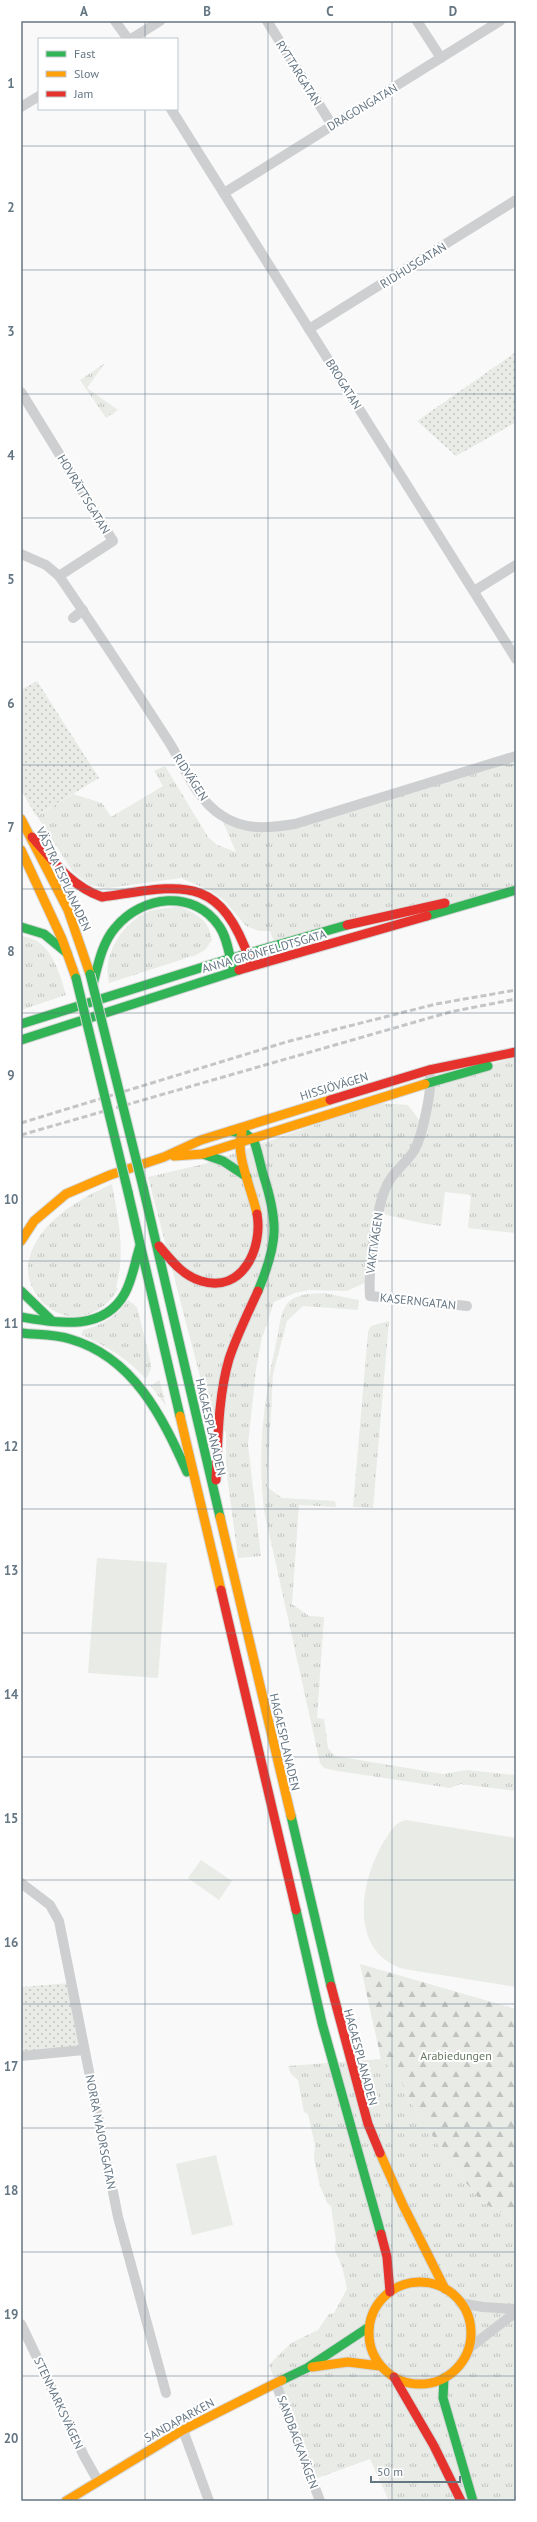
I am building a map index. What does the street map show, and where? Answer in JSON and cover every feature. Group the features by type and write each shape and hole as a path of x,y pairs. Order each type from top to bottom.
{"main road":[{"name":"VÄSTRA ESPLANADEN","path":"21,818 68,910 93,973 94,984"},
{"path":"32,837 72,881 83,891 91,894 102,897 172,887 189,890 208,896 222,908 235,923 252,966"},
{"path":"21,850 67,953 76,978 107,1099 322,2023 387,2258 390,2292"},
{"name":"ANNA GRÖNFELDTSGATA","path":"21,1024 247,952 379,916 516,889"},
{"name":"ANNA GRÖNFELDTSGATA","path":"21,1040 252,966 516,889"},
{"path":"93,973 107,941 122,920 136,908 160,900 180,900 205,910 220,926 233,972"},
{"path":"21,927 44,934 67,953"},
{"name":"HAGAESPLANADEN","path":"94,984 338,2018 368,2124 403,2205 444,2289"},
{"name":"HISSJÖVÄGEN","path":"21,1242 34,1221 66,1194 110,1175 164,1157 201,1140 229,1131 246,1128 429,1070 516,1052"},
{"name":"HISSJÖVÄGEN","path":"164,1157 203,1154 516,1057"},
{"path":"216,1498 220,1420 229,1360 237,1335 268,1263 275,1236 272,1201 252,1138 246,1128"},
{"path":"156,1243 178,1268 202,1281 223,1282 243,1270 256,1251 259,1234 258,1212 247,1177 240,1142 246,1128"},
{"path":"203,1154 223,1161 247,1177"},
{"path":"21,1317 84,1323 95,1321 116,1306 125,1292 140,1246"},
{"path":"21,1291 52,1321"},
{"path":"21,1333 71,1340 103,1353 131,1376 162,1416 202,1506"},
{"path":"416,2283 426,2283 444,2289 460,2303 469,2323 468,2349 459,2366 444,2378 427,2384 417,2384 394,2377 380,2366 371,2348 369,2327 378,2305 390,2292 402,2286 416,2283"},
{"name":"SANDAPARKEN","path":"66,2501 183,2430 307,2368 369,2327"},
{"name":"SANDAPARKEN","path":"307,2368 348,2362 380,2366"},
{"path":"394,2377 434,2446 461,2501"},
{"path":"444,2378 443,2398 472,2501"}],"street":[{"path":"115,21 127,38"},
{"path":"133,38 160,21"},
{"name":"RYTTARGATAN","path":"266,21 332,125"},
{"path":"418,21 441,58"},
{"name":"DRAGONGATAN","path":"224,193 500,21"},
{"path":"21,107 38,97"},
{"name":"BROGATAN","path":"172,110 516,659"},
{"name":"RIDHUSGATAN","path":"309,330 516,200"},
{"name":"HOVRÄTTSGATAN","path":"21,392 113,541 59,576"},
{"name":"RIDVÄGEN","path":"21,554 46,565 59,576 170,743 200,795 220,815 233,822 268,828 295,824 516,756"},
{"path":"474,591 516,565"},
{"path":"73,618 83,610"},
{"name":"VAKTVÄGEN","path":"370,1296 369,1282 378,1212 387,1184 415,1149 429,1102 431,1083 429,1070"},
{"name":"KASERNGATAN","path":"370,1296 467,1306"},
{"name":"NORRA MAJORSGATAN","path":"21,1883 50,1905 60,1921 84,2050 118,2217 166,2393"},
{"path":"21,2056 84,2050"},
{"path":"460,2303 516,2310"},
{"path":"468,2349 516,2310"},
{"name":"STENMARKSVÄGEN","path":"21,2324 84,2456 98,2481"},
{"name":"SANDBACKAVÄGEN","path":"276,2384 320,2501"},
{"path":"183,2430 209,2501"}],"green space":[{"path":"516,352 516,422 456,456 417,421"},
{"path":"105,363 87,388 118,410 106,418 80,380"},
{"path":"37,681 99,778 36,816 21,790 21,690"},
{"path":"516,756 516,889 275,945 270,931 259,931 246,926 225,901 209,890 181,878 108,888 90,885 73,872 37,816 73,794 102,803 111,817 163,786 154,771 165,766 208,837 217,845 236,852 220,815 268,828"},
{"path":"180,907 197,915 208,927 212,940 205,950 196,955 109,983 108,964 110,954 119,936 125,929 144,913 149,911"},
{"path":"21,936 31,938 40,943 47,950 57,967 66,995 21,1010"},
{"path":"516,1057 516,1233 468,1228 471,1195 445,1192 441,1226 378,1213 369,1281 347,1291 309,1290 295,1293 274,1302 262,1338 256,1369 248,1445 261,1556 238,1558 226,1467 226,1433 208,1407 148,1177 204,1164 377,1103 408,1105 422,1124 431,1083"},
{"path":"112,1184 117,1210 121,1248 119,1274 116,1287 118,1289 110,1300 91,1314 69,1316 58,1313 48,1307 38,1297 32,1287 29,1279 28,1266 32,1251 38,1238 59,1215 85,1197"},
{"path":"324,1293 359,1300 358,1310 303,1306 287,1321 273,1374 267,1487 282,1498 335,1501 336,1507 299,1505 292,1604 309,1616 324,1617 317,1718 324,1719 328,1748 335,1756 443,1774 467,1770 516,1775 516,1791 460,1784 450,1788 332,1770 324,1768 320,1763 264,1510 261,1467 265,1403 272,1360 283,1312 291,1300 299,1296"},
{"path":"128,1300 137,1307 151,1364 151,1369 146,1379 132,1365 116,1353 81,1335 83,1330 97,1326 114,1316"},
{"path":"389,1321 373,1508 353,1507 368,1332 371,1326"},
{"path":"159,1380 160,1382 166,1406 151,1386"},
{"path":"97,1558 167,1563 158,1678 88,1673"},
{"path":"406,1820 516,1838 516,1987 404,1969 386,1960 374,1948 367,1932 364,1914 365,1896 369,1877 375,1859 390,1832 398,1823"},
{"path":"201,1860 232,1881 219,1900 188,1878"},
{"name":"Arabiedungen","path":"360,1964 516,2009 516,2221 482,2202 452,2166 412,2104 399,2077 381,2059"},
{"path":"70,1983 84,2050 21,2056 21,1987"},
{"path":"381,2059 399,2077 412,2104 452,2166 482,2202 516,2221 516,2501 389,2501 370,2459 312,2480 269,2365 291,2343 318,2330 329,2314 334,2313 347,2289 342,2267 335,2251 336,2241 331,2206 327,2203 320,2186 314,2159 315,2145 308,2114 304,2112 298,2080 291,2074 288,2066"},
{"path":"216,2155 233,2225 192,2235 176,2164"}],"railway":[{"path":"21,1123 286,1042 436,1004 516,990"},
{"path":"21,1135 450,1012 516,999"}],"traffic: fast":[{"path":"427,916 516,890"},
{"path":"93,984 104,947 115,928 126,917 139,909 153,903 168,901 182,902 196,906 208,914 222,930 232,966"},
{"path":"21,1024 232,958 347,925"},
{"path":"21,927 44,934 67,953"},
{"path":"21,1040 239,970"},
{"path":"90,974 143,1187"},
{"path":"76,978 128,1192"},
{"path":"425,1084 488,1066"},
{"path":"231,1131 246,1134 254,1141 272,1206 274,1220 273,1246 265,1274 258,1291"},
{"path":"203,1154 223,1161 247,1177"},
{"path":"143,1187 220,1517"},
{"path":"128,1192 180,1416"},
{"path":"21,1317 50,1321 79,1322 93,1319 105,1314 116,1305 125,1293 140,1246"},
{"path":"21,1291 52,1321"},
{"path":"21,1333 52,1335 70,1339 92,1348 111,1360 128,1374 143,1391 156,1410 187,1472"},
{"path":"291,1816 331,1986"},
{"path":"296,1910 322,2023 381,2234"},
{"path":"282,2380 307,2368 369,2327"},
{"path":"444,2378 443,2398 473,2501"}],"traffic: slow":[{"path":"21,819 68,910 90,974"},
{"path":"21,850 62,939 76,978"},
{"path":"174,1156 203,1154 425,1084"},
{"path":"21,1241 34,1221 66,1194 110,1175 164,1157 201,1140 330,1100"},
{"path":"242,1133 240,1151 257,1214"},
{"path":"180,1416 221,1590"},
{"path":"220,1517 291,1816"},
{"path":"380,2153 403,2205 445,2289"},
{"path":"420,2282 439,2286 456,2297 467,2314 471,2333 467,2352 456,2369 439,2380 420,2384 401,2380 384,2369 373,2352 369,2333 373,2314 384,2297 401,2286 420,2282"},
{"path":"312,2367 348,2362 380,2366"},
{"path":"66,2501 183,2430 282,2380"}],"traffic: jam":[{"path":"32,837 55,864 72,880 102,897 154,890 175,889 194,891 210,898 225,911 238,932 250,961"},
{"path":"347,925 445,903"},
{"path":"239,970 427,916"},
{"path":"330,1100 429,1070 516,1052"},
{"path":"159,1246 178,1267 195,1279 216,1283 228,1281 239,1274 247,1265 253,1253 257,1240 257,1214"},
{"path":"216,1480 219,1419 225,1373 236,1341 258,1291"},
{"path":"221,1590 296,1910"},
{"path":"331,1986 368,2124 380,2153"},
{"path":"381,2234 387,2257 390,2292"},
{"path":"394,2377 434,2446 461,2501"}]}
